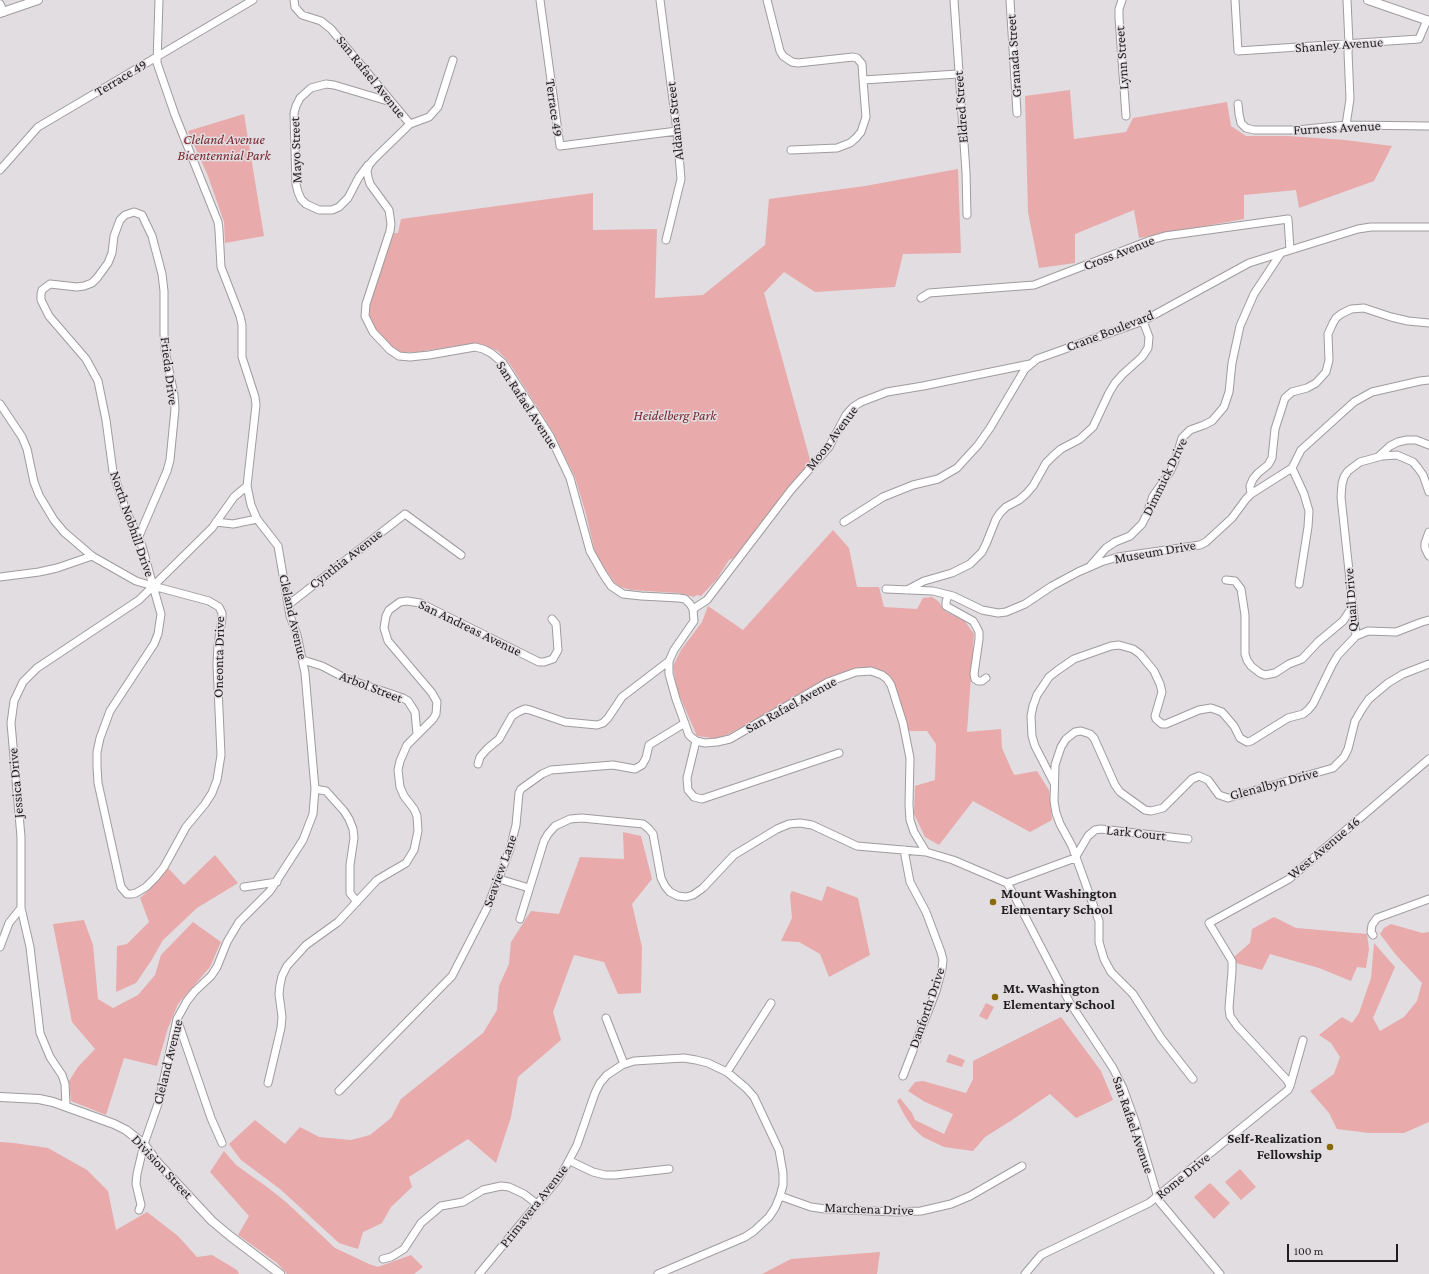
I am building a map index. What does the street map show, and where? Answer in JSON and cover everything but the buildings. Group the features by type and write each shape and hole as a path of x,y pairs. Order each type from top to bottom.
{"street":[{"path":"1,10 38,0"},
{"name":"Cleland Avenue","path":"139,1210 141,1205 136,1184 137,1174 144,1144 159,1101 177,1019 187,1001 211,976 217,967 227,942 240,922 261,902 277,882 303,840 309,828 315,803 316,789 303,660 288,605 278,546 257,519 251,505 247,486 256,405 255,397 242,357 242,325 221,267 218,222 175,115 157,63 159,0"},
{"name":"Terrace 49","path":"0,170 38,127 252,0"},
{"name":"San Rafael Avenue","path":"294,0 295,7 302,15 321,21 331,29 410,124 369,165 368,177 370,184 389,210 391,224 366,304 365,316 373,332 390,350 399,356 416,356 475,347 483,349 498,358 503,363 550,436 570,478 590,551 602,574 611,586 623,594 679,598 685,600 693,609"},
{"name":"Terrace 49","path":"540,0 560,146 677,130"},
{"name":"Aldama Street","path":"660,0 677,130 681,179 666,240"},
{"path":"767,0 780,48 787,59 798,63 851,57 857,58 862,64 866,117 861,132 850,143 837,148 791,150"},
{"name":"Eldred Street","path":"954,0 966,172 967,215"},
{"name":"Granada Street","path":"1010,0 1017,113"},
{"name":"Lynn Street","path":"1122,0 1119,9 1119,18 1126,116"},
{"name":"Shanley Avenue","path":"1235,0 1238,51 1419,39 1428,21"},
{"path":"1346,125 1350,99 1347,0"},
{"path":"1368,0 1428,21"},
{"path":"410,124 429,117 438,107 453,60"},
{"path":"863,80 958,74"},
{"name":"Mayo Street","path":"374,159 359,177 348,198 338,207 332,210 319,210 306,204 301,199 296,184 294,113 296,106 300,98 311,88 326,84 391,102"},
{"name":"Furness Avenue","path":"1238,104 1241,123 1246,128 1254,130 1297,130 1346,125 1429,126"},
{"name":"Frieda Drive","path":"131,212 142,215 146,222 156,248 162,274 164,291 165,345 174,394 175,409 170,460 167,471 138,536"},
{"name":"North Nobhill Drive","path":"127,894 121,887 98,783 97,752 100,738 110,711 154,644 158,634 161,614 138,536 125,508 113,472 102,393 98,381 86,359 49,316 41,300 40,294 42,290 50,284 77,287 92,283 108,263 112,253 114,236 120,220 131,212"},
{"name":"Cross Avenue","path":"921,298 929,293 1034,285 1165,236 1288,219 1290,250"},
{"name":"Crane Boulevard","path":"844,522 883,497 897,490 938,479 957,468 978,445 990,428 1023,372 1037,359 1143,321 1249,264 1281,253 1358,229 1371,227 1429,227"},
{"name":"Dimmick Drive","path":"1091,566 1106,548 1115,542 1130,536 1142,524 1153,496 1170,472 1182,438 1186,433 1212,421 1224,407 1229,392 1232,363 1240,326 1254,294 1281,253"},
{"path":"1251,494 1250,486 1253,479 1268,465 1272,458 1275,429 1286,398 1292,392 1316,383 1326,372 1330,360 1328,334 1336,318 1350,309 1364,308 1402,320 1429,323"},
{"path":"907,590 924,581 957,571 970,564 982,552 996,518 1000,513 1006,507 1019,500 1026,494 1033,486 1046,463 1053,456 1087,434 1097,420 1104,402 1115,383 1142,357 1148,348 1149,337 1143,321"},
{"name":"Moon Avenue","path":"693,609 707,600 791,490 829,447 848,413 857,404 887,392 1030,364"},
{"path":"1299,584 1309,511 1304,494 1292,468 1301,450 1354,402 1372,392 1429,380"},
{"name":"Oneonta Drive","path":"0,404 22,437 27,448 34,482 46,508 64,532 92,556 136,581 209,601 219,607 222,612 217,664 220,761 217,780 212,793 186,827 164,867 146,887 136,893 127,894"},
{"path":"1374,458 1398,442 1416,440 1429,445"},
{"name":"Quail Drive","path":"1054,783 1035,746 1031,731 1032,706 1042,686 1049,677 1058,670 1074,659 1119,645 1133,649 1140,654 1154,671 1162,692 1155,716 1159,722 1166,724 1204,708 1217,709 1228,718 1240,738 1247,742 1252,741 1284,720 1303,714 1313,704 1338,655 1356,636 1341,491 1344,477 1348,471 1360,462 1389,454 1397,455 1412,462 1423,474 1429,492"},
{"name":"Museum Drive","path":"886,589 933,591 948,595 990,612 1006,612 1025,604 1052,586 1091,566 1118,558 1200,545 1206,542 1228,522 1251,494 1292,468"},
{"name":"Jessica Drive","path":"66,1106 65,1084 62,1075 50,1057 40,1033 30,946 21,908 21,837 11,712 17,692 23,682 37,668 139,600 216,522 234,496 247,486"},
{"name":"Cynthia Avenue","path":"288,605 404,514 461,555"},
{"path":"216,522 233,524 257,519"},
{"path":"1429,532 1425,543 1425,548 1429,556"},
{"path":"0,578 51,569 92,556"},
{"path":"1226,580 1235,581 1241,589 1245,615 1245,654 1247,660 1251,666 1265,675 1275,673 1289,664 1302,659 1318,642 1344,621 1353,606"},
{"path":"948,595 946,606 973,621 976,626 979,638 975,679 982,681 986,678"},
{"name":"San Andreas Avenue","path":"268,1083 281,1028 282,1017 279,994 282,976 287,966 298,953 315,938 332,927 377,880 406,863 414,850 418,831 417,816 400,787 398,770 407,745 433,719 437,708 437,702 432,693 388,641 385,635 384,622 390,610 394,606 407,601 420,603 539,662 553,659 558,650 556,624 552,618"},
{"path":"693,609 694,621 674,650 669,661 669,674 689,735 696,741 687,778 688,790 694,797 702,799 838,753"},
{"path":"1356,636 1368,631 1396,632 1429,620"},
{"name":"Arbol Street","path":"303,660 322,666 347,679 408,701 415,712 417,734"},
{"path":"478,764 480,758 487,749 499,740 512,716 518,712 530,710 565,722 597,725 603,723 622,697 669,661"},
{"name":"Glenalbyn Drive","path":"1192,1079 1161,1038 1133,994 1111,972 1104,959 1099,942 1099,921 1075,858 1072,846 1056,813 1054,800 1055,765 1061,747 1071,734 1081,731 1090,734 1094,738 1112,780 1120,792 1140,808 1151,811 1163,808 1196,777 1204,777 1219,795 1228,798 1327,770 1340,763 1348,749 1356,721 1362,709 1369,700 1378,690 1393,680 1410,671 1429,664"},
{"name":"San Rafael Avenue","path":"696,741 705,743 730,739 828,682 856,672 871,671 882,675 891,685 903,723 910,758 910,820 914,832 926,852"},
{"name":"Seaview Lane","path":"339,1091 452,976 487,908 499,879 516,825 518,793 521,789 550,770 613,765 635,769 642,765 646,758 649,745 685,723"},
{"name":"West Avenue 46","path":"1290,1086 1287,1080 1237,1026 1230,1016 1228,1008 1232,961 1209,923 1289,879 1429,759"},
{"path":"316,789 326,791 350,819 354,838 350,865 350,893 357,902"},
{"path":"520,919 544,841 555,826 570,819 582,818 644,824 653,834 661,878 664,886 670,892 678,896 686,897 693,895 703,888 734,854 777,829 789,824 800,823 812,825 857,846 926,852 953,860 1007,883 1075,858"},
{"name":"Lark Court","path":"1075,858 1088,836 1095,830 1101,829 1188,839"},
{"name":"Danforth Drive","path":"903,1076 936,991 943,960 926,912 910,882 904,850"},
{"path":"499,879 529,888"},
{"path":"244,887 277,882"},
{"name":"San Rafael Avenue","path":"1007,883 1070,1003 1113,1068 1123,1088 1136,1124 1157,1197 1220,1274"},
{"path":"1373,935 1371,932 1372,925 1377,918 1429,899"},
{"path":"0,947 9,923 21,908"},
{"path":"728,1072 770,1003"},
{"path":"606,1018 624,1064"},
{"path":"177,1019 211,1118 222,1143"},
{"path":"1290,1086 1302,1040"},
{"name":"Primavera Avenue","path":"479,1274 558,1179 577,1146 594,1093 607,1075 624,1064 643,1060 684,1058 708,1063 728,1072 746,1088 754,1098 779,1150 784,1173 783,1185 775,1208 769,1217 754,1231 745,1237 658,1274"},
{"name":"Rome Drive","path":"1025,1274 1041,1255 1149,1203 1284,1094 1290,1086"},
{"name":"Division Street","path":"0,1097 40,1099 66,1106 126,1130 144,1144 158,1162 212,1221 280,1274"},
{"path":"570,1160 593,1172 605,1175 669,1169"},
{"name":"Marchena Drive","path":"780,1196 825,1209 896,1212 921,1211 951,1204 970,1196 1022,1166"},
{"path":"383,1259 391,1257 404,1249 421,1223 441,1206 463,1202 483,1190 492,1187 509,1187 524,1194 537,1204"}],"green space":[{"path":"1070,90 1074,139 1126,132 1133,118 1227,102 1231,126 1246,136 1288,136 1345,140 1392,146 1374,181 1299,208 1296,190 1244,195 1244,219 1139,238 1134,210 1075,234 1075,263 1039,268 1028,212 1025,96"},
{"name":"Cleland Avenue Bicentennial Park","path":"244,114 264,236 225,243 224,222 208,176 188,131"},
{"name":"Heidelberg Park","path":"958,169 961,253 903,254 895,287 815,292 784,272 764,293 811,463 786,490 734,558 729,560 717,579 701,596 697,595 694,597 678,593 631,590 620,587 614,582 598,558 575,477 553,432 508,361 498,351 476,343 417,352 401,352 394,349 374,328 369,316 369,302 394,233 398,233 401,219 593,193 593,230 657,229 655,298 703,295 765,245 769,199 865,186"},
{"path":"833,530 849,548 857,587 879,587 884,607 917,609 923,598 932,597 938,601 946,612 964,620 974,634 967,732 1001,729 1002,748 1014,775 1037,771 1049,790 1052,820 1030,832 973,801 939,845 925,837 914,814 915,786 935,780 936,744 927,731 908,731 892,679 882,671 873,667 855,668 804,691 759,718 719,739 697,736 677,690 673,666 681,650 702,622 708,606 743,630"},
{"path":"623,832 641,836 652,879 632,904 642,947 641,993 618,994 604,962 574,955 553,1012 561,1040 518,1077 511,1117 496,1163 468,1139 409,1177 412,1187 391,1207 382,1223 363,1232 358,1249 339,1243 280,1189 241,1160 229,1144 255,1120 285,1144 300,1127 319,1137 351,1140 370,1135 391,1118 401,1099 483,1033 497,1010 499,986 509,964 511,942 531,911 559,914 580,857 624,859"},
{"path":"215,855 238,883 197,908 163,940 136,983 116,992 117,946 127,944 149,922 140,898 168,868 184,885"},
{"path":"827,886 858,898 870,955 829,977 820,954 799,942 781,941 792,918 790,895 792,891 822,901"},
{"path":"1274,917 1296,928 1367,934 1369,949 1366,968 1357,967 1351,981 1319,968 1270,954 1262,970 1236,963 1234,957 1250,943 1252,929"},
{"path":"84,920 93,945 98,999 113,1008 138,995 155,975 161,955 193,922 221,942 210,967 178,1004 168,1028 157,1066 124,1058 106,1115 71,1101 69,1081 78,1067 95,1049 72,1022 53,924"},
{"path":"1391,924 1422,933 1429,932 1429,1122 1404,1133 1369,1133 1337,1129 1329,1113 1310,1091 1334,1074 1340,1057 1331,1043 1319,1035 1342,1017 1352,1023 1359,1013 1371,978 1374,943 1395,967 1373,1018 1380,1031 1404,1017 1417,1001 1422,983 1396,955 1380,934 1384,928"},
{"path":"986,1003 994,1007 987,1020 979,1016"},
{"path":"1061,1017 1101,1071 1113,1100 1076,1118 1050,1094 985,1137 973,1151 944,1147 923,1137 913,1128 897,1101 900,1098 912,1113 915,1120 944,1134 953,1114 925,1102 908,1091 915,1082 923,1081 966,1093 973,1079 973,1061"},
{"path":"949,1054 965,1060 962,1067 946,1062"},
{"path":"0,1142 48,1148 87,1170 108,1191 116,1230 147,1212 178,1236 197,1257 212,1255 237,1270 239,1274 0,1274"},
{"path":"224,1151 236,1165 286,1202 335,1248 378,1267 411,1255 423,1267 414,1274 287,1274 277,1263 238,1235 249,1216 210,1172"},
{"path":"1240,1169 1256,1187 1241,1200 1225,1182"},
{"path":"1210,1183 1230,1203 1214,1219 1194,1197"},
{"path":"880,1252 877,1274 762,1274 791,1259"}],"place":[{"name":"Mount Washington Elementary School","path":"993,902"},
{"name":"Mt. Washington Elementary School","path":"995,997"},
{"name":"Self-Realization Fellowship","path":"1330,1147"}]}
